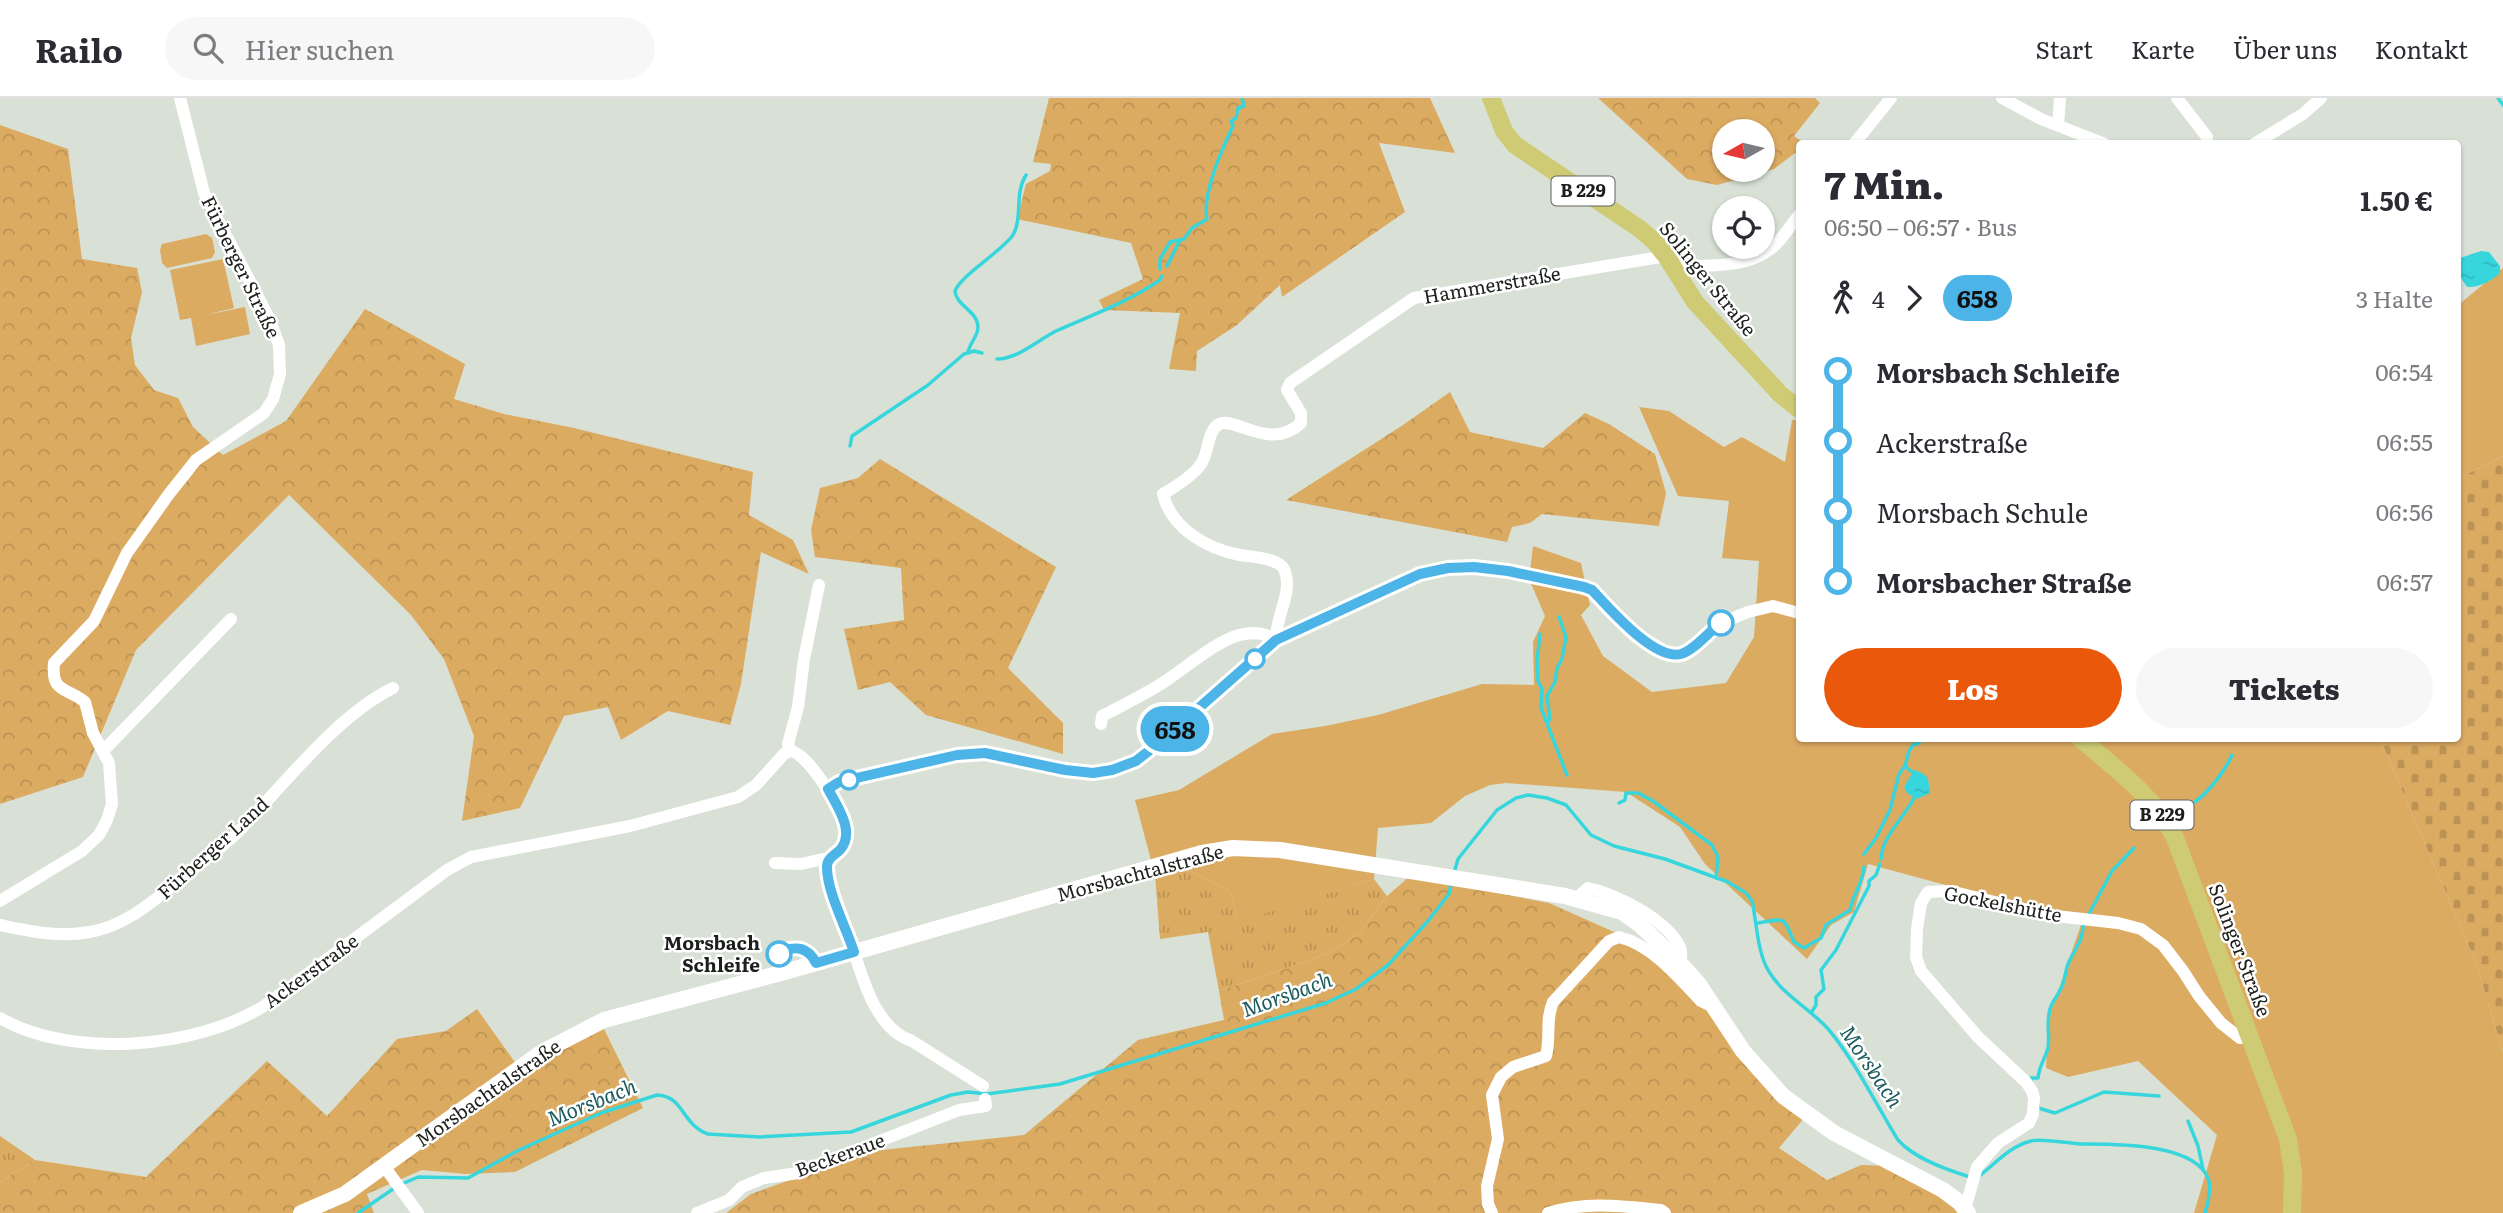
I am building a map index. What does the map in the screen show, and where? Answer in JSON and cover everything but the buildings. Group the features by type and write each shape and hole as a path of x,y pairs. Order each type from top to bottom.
{"main road":[{"name":"Solinger Straße","path":"1491,98 1504,131 1515,145 1654,241 1695,302 1780,394 1796,407"},
{"name":"Solinger Straße","path":"2085,742 2147,796 2169,827 2288,1139 2293,1173 2292,1213"},
{"name":"Morsbachtalstraße","path":"301,1213 317,1208 388,1172 542,1052 587,1028 636,1010 780,973 1218,850 1254,848 1280,850 1580,900 1622,912 1680,963 1758,1068 1783,1096 1834,1133 1935,1184 1967,1211"}],"street":[{"name":"Fürberger Straße","path":"0,901 82,851 99,835 112,804 109,763 93,733 85,702 57,686 53,678 54,663 94,621 127,553 169,494 197,460 264,413 273,400 280,374 279,345 270,320 204,193 180,98"},
{"path":"1857,140 1891,98"},
{"path":"2002,98 2018,108 2095,140"},
{"path":"2058,125 2060,98"},
{"path":"2177,98 2207,137"},
{"path":"2262,140 2280,130 2320,98"},
{"path":"1669,261 1724,264 1758,257 1776,244 1796,219"},
{"name":"Hammerstraße","path":"1276,640 1285,595 1287,577 1284,569 1274,561 1230,553 1197,538 1173,517 1165,505 1163,494 1201,464 1213,429 1220,424 1229,423 1253,433 1280,433 1294,429 1301,423 1301,414 1287,390 1290,383 1414,298 1669,261"},
{"path":"828,789 839,782 957,755 985,753 1065,770 1093,773 1120,768 1136,761 1159,743 1276,640 1420,574 1448,568 1474,567 1508,571 1592,590 1633,632 1668,653 1680,654 1721,623 1748,612 1773,606 1796,612"},
{"path":"819,585 804,659 796,718 788,744 790,751 799,753 828,789 846,830 842,847 831,857 828,870 854,952"},
{"path":"103,751 231,619"},
{"path":"1101,724 1102,716 1153,689 1227,640 1255,633 1276,640"},
{"name":"Fürberger Land","path":"0,925 54,934 90,932 114,925 143,911 235,834 332,733 376,696 393,688"},
{"name":"Ackerstraße","path":"0,1017 29,1030 69,1041 101,1043 156,1040 222,1027 249,1016 264,1006 447,870 471,857 630,826 738,797 756,785 784,754 790,751"},
{"path":"775,863 801,864 831,857"},
{"name":"Gockelshütte","path":"1967,1211 1975,1177 1982,1161 1998,1143 2032,1118 2034,1098 2026,1082 1984,1044 1921,971 1916,957 1917,929 1921,903 1928,892 1950,891 2047,915 2118,923 2141,929 2163,945 2221,1023 2240,1038 2251,1038"},
{"path":"1492,1213 1488,1204 1487,1186 1498,1139 1492,1095 1501,1077 1513,1067 1546,1056 1550,1042 1549,1012 1553,1002 1609,941 1619,937 1633,940 1701,1001 1715,1008"},
{"name":"Beckeraue","path":"698,1213 729,1200 742,1187 764,1178 798,1173 959,1110 985,1097 978,1081 891,1029 866,988 854,952"},
{"path":"388,1172 418,1213"},
{"path":"1548,1213 1577,1205 1661,1210 1665,1213"}],"green space":[{"path":"1049,98 1430,98 1455,153 1379,143 1405,212 1282,297 1280,285 1237,325 1197,351 1196,371 1169,369 1180,313 1104,310 1099,300 1143,279 1131,243 1017,219 1026,184 1050,171 1051,164 1033,162"},
{"path":"1598,98 1815,98 1820,103 1794,136 1800,140 1796,140 1796,153 1775,168 1775,119 1712,119 1712,182 1728,182 1717,185 1687,179"},
{"path":"0,125 68,149 82,259 137,268 142,292 131,338 135,365 154,390 178,398 193,427 223,455 286,421 365,309 465,364 454,399 504,414 574,428 753,472 749,515 793,540 809,574 761,552 741,684 730,725 668,711 621,740 608,707 564,716 520,808 462,821 474,736 444,659 411,615 289,495 136,650 83,777 0,804"},
{"path":"206,234 212,238 215,252 212,258 167,268 162,263 162,244"},
{"path":"223,259 234,308 205,315 245,307 250,334 196,346 191,318 180,320 170,270"},
{"path":"2503,268 2503,456 2461,477 2461,303"},
{"path":"1450,392 1470,432 1543,448 1585,413 1609,424 1655,454 1666,493 1659,526 1542,514 1530,523 1512,527 1507,542 1286,500"},
{"path":"1639,407 1669,411 1724,447 1742,437 1785,462 1792,420 1796,420 1796,742 2381,742 2476,963 2503,1052 2503,1213 2194,1213 2217,1135 2138,1061 2068,1077 2046,1068 2048,1020 2082,922 1868,864 1854,912 1831,925 1807,959 1705,864 1680,827 1626,792 1506,783 1490,785 1465,796 1431,823 1378,828 1374,879 1237,922 1231,892 1189,871 1155,875 1135,800 1179,790 1272,734 1378,715 1482,684 1534,685 1533,642 1545,616 1529,579 1533,546 1581,563 1590,605 1581,615 1603,656 1652,692 1726,683 1754,637 1759,561 1722,558 1729,501 1678,496"},
{"path":"2503,456 2503,1052 2476,963 2381,742 2461,742 2461,477"},
{"path":"880,459 1056,567 1008,668 1063,723 1063,754 926,715 890,682 858,690 844,629 904,620 901,568 815,557 811,530 820,488 858,478"},
{"path":"1189,871 1231,892 1237,921 1374,879 1387,896 1360,932 1332,952 1219,991 1208,932 1160,939 1155,875"},
{"path":"1410,876 1549,903 1648,947 1721,1016 1805,1117 1779,1148 1827,1180 1861,1165 1890,1166 1956,1206 1962,1213 726,1213 751,1194 872,1151 1024,1135 1138,1040 1224,1020 1219,991 1332,952 1360,932 1387,896"},
{"path":"477,1009 522,1072 545,1054 603,1027 643,1108 515,1172 466,1174 422,1170 367,1194 374,1213 0,1213 0,1182 35,1160 146,1177 267,1061 327,1116 397,1039 446,1031"},
{"path":"0,1136 35,1160 0,1182"}],"water":[{"path":"2481,251 2489,252 2500,266 2500,273 2485,283 2467,287 2461,278 2461,258"},
{"path":"1914,770 1928,778 1930,793 1917,799 1907,793 1904,787"}],"waterway":[{"path":"1160,269 1160,259 1170,242 1184,239 1192,228 1207,219 1210,185 1233,126 1231,121 1236,118 1238,108 1244,106 1242,98"},
{"path":"2498,98 2503,105"},
{"path":"968,353 978,331 977,321 959,301 955,291 965,278 1013,235 1018,221 1020,190 1026,175"},
{"path":"1167,266 1180,240"},
{"path":"997,359 1020,353 1056,331 1123,302 1148,288 1162,276"},
{"path":"850,446 852,436 928,385 964,354 974,351 982,353"},
{"path":"1547,723 1550,719 1547,696 1555,682 1566,637 1559,617"},
{"path":"1540,634 1537,661 1538,681 1542,689 1541,708 1567,775"},
{"path":"1864,854 1876,838 1890,810 1899,774 1905,766 1909,751 1919,742"},
{"path":"2175,811 2194,803 2206,792 2232,755"},
{"path":"1905,766 1912,772"},
{"path":"1619,803 1625,800 1626,793 1638,793 1712,845 1718,857 1716,878"},
{"name":"Morsbach","path":"1454,873 1458,859 1497,810 1516,798 1528,795 1566,805 1591,835 1614,846 1665,859 1728,882 1746,893 1752,901 1759,946 1768,970 1781,987 1822,1022 1839,1043 1898,1140 1922,1158 1970,1177"},
{"path":"1881,859 1889,835 1914,798"},
{"path":"2089,914 2112,871 2134,848"},
{"path":"1811,1013 1816,1005 1816,997 1824,989 1821,970 1836,950 1880,864"},
{"path":"1758,923 1783,921 1794,942 1804,948 1821,938 1826,925 1850,910 1864,867"},
{"name":"Morsbach","path":"402,1184 418,1177 468,1178 519,1150 601,1113 657,1095 673,1100 692,1124 708,1134 759,1137 851,1132 951,1095 968,1092 987,1094 1060,1084 1326,1003 1356,989 1388,965 1428,921 1449,894 1451,884"},
{"path":"2031,1081 2030,1078 2038,1078 2047,1052 2050,1009 2062,987 2068,964 2080,940 2083,924"},
{"path":"2038,1104 2038,1108 2055,1113 2104,1092 2159,1096"},
{"path":"2188,1121 2203,1169"},
{"name":"Morsbach","path":"1978,1177 2009,1151 2035,1140 2152,1148 2172,1152 2202,1168 2210,1185 2205,1213"},
{"name":"Morsbach","path":"358,1213 396,1187"}],"bus line":[{"name":"658","path":"779,954 781,951 798,947 807,950 816,963 854,952 827,867 829,859 842,847 846,837 844,821 828,789 839,782 957,755 985,753 1065,770 1093,773 1120,768 1136,761 1159,743 1276,640 1420,574 1448,568 1474,567 1508,571 1584,587 1592,590 1633,632 1668,653 1680,654 1721,623"}],"place":[{"name":"Morsbach Schleife","path":"779,954"}]}
